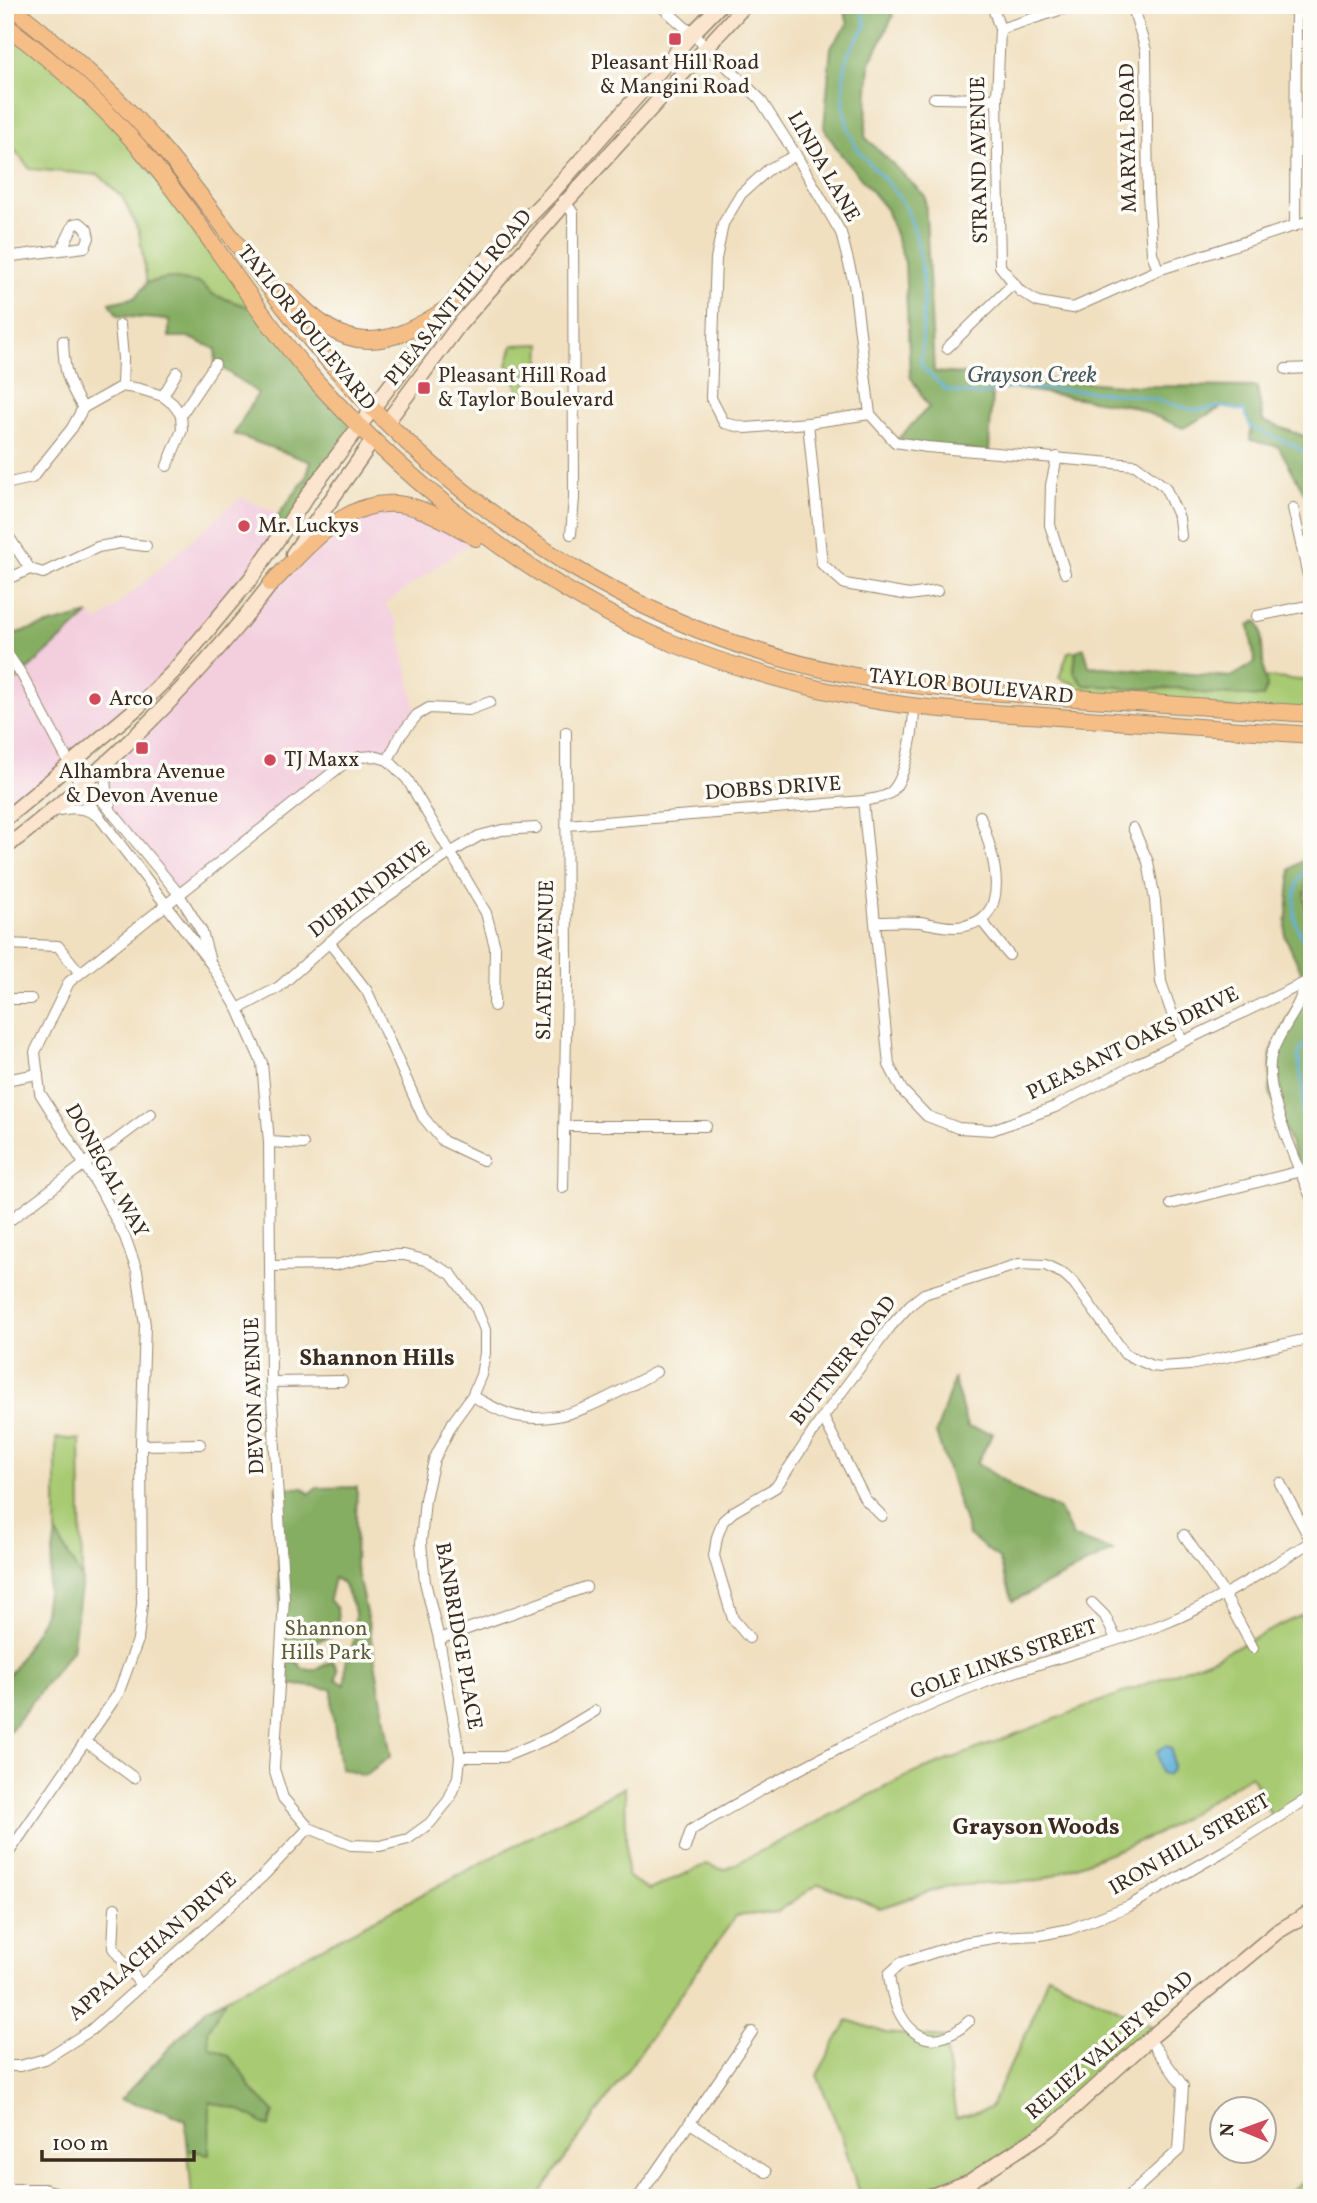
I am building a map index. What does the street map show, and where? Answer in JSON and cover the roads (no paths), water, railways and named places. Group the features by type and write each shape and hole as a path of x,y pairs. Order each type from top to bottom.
{"main road":[{"name":"TAYLOR BOULEVARD","path":"9,5 108,89 167,154 330,362 372,408 482,506 551,555 611,590 675,622 757,651 847,674 937,688 1312,714"},
{"name":"PLEASANT HILL ROAD","path":"5,819 138,707 173,672 252,577 312,489 478,269 550,195 720,5"},
{"name":"PLEASANT HILL ROAD","path":"5,848 112,760 195,675 271,583 459,325 566,202 745,5"},
{"name":"TAYLOR BOULEVARD","path":"5,25 96,102 154,165 260,311 313,377 360,428 470,523 541,572 602,609 667,641 764,674 842,695 914,706 1312,735"},
{"path":"245,253 303,310 338,335 360,340 398,336 422,326 452,306"},
{"path":"271,583 326,527 372,504 388,503 416,508 443,519 541,572"},
{"name":"RELIEZ VALLEY ROAD","path":"926,2198 969,2182 1049,2129 1149,2039 1277,1933 1312,1911"}],"street":[{"name":"LINDA LANE","path":"660,5 760,99 841,233 854,284 870,414"},
{"name":"STRAND AVENUE","path":"992,5 1000,30 997,99 1000,266 1020,291 1038,302 1073,308 1158,270 1312,220"},
{"path":"1000,30 1074,5"},
{"name":"MARYAL ROAD","path":"1132,5 1146,50 1148,195 1152,253 1158,270"},
{"path":"1294,226 1296,5"},
{"path":"934,98 997,99"},
{"path":"796,155 769,169 741,194 723,224 716,259 711,398 724,423 746,428 808,424 870,414 895,442 1135,465 1165,487 1179,518 1181,537"},
{"path":"550,195 566,202 573,213 571,534"},
{"path":"5,257 62,250"},
{"path":"947,348 1014,283"},
{"path":"120,326 122,386"},
{"path":"63,341 64,372 83,408"},
{"path":"181,415 215,364"},
{"path":"1286,369 1312,368"},
{"path":"163,396 177,372"},
{"path":"5,484 32,478 72,428 83,408 122,386 163,396 181,415 182,430 167,466"},
{"path":"808,424 822,564 845,584 909,594 937,591"},
{"path":"1056,457 1051,485 1050,524 1065,573"},
{"path":"1293,508 1312,594"},
{"path":"5,531 30,569 43,573 98,547 120,543 146,545"},
{"path":"5,580 30,569"},
{"path":"1257,616 1312,605"},
{"name":"DEVON AVENUE","path":"5,650 22,675 88,802 211,964 239,1009 262,1063 269,1142 271,1382 284,1600 274,1769 283,1798 309,1828"},
{"path":"490,702 468,710 429,708 417,715 400,736 388,760 407,779 486,913 495,947 494,1006"},
{"name":"DOBBS DRIVE","path":"567,824 863,801 888,794 899,782 904,770 914,706"},
{"name":"SLATER AVENUE","path":"563,1188 566,732"},
{"name":"DONEGAL WAY","path":"5,1858 118,1694 138,1640 142,1604 141,1445 145,1325 137,1271 125,1237 40,1093 35,1052 69,982 342,765 360,757 374,756 388,760"},
{"name":"DEVON AVENUE","path":"112,760 104,779 104,790 114,815"},
{"name":"DEVON AVENUE","path":"82,787 97,794 178,893 202,932 211,964"},
{"name":"PLEASANT OAKS DRIVE","path":"863,801 889,1065 902,1090 928,1116 958,1128 992,1130 1055,1107 1309,981"},
{"path":"51,812 78,808 91,811 103,821"},
{"path":"876,922 915,922 957,927 981,920 994,901 998,880 991,847 980,816"},
{"name":"DUBLIN DRIVE","path":"239,1009 279,987 359,916 450,853 479,836 536,828"},
{"path":"1133,828 1147,862 1155,900 1161,982 1182,1042"},
{"path":"981,920 1009,955"},
{"path":"329,942 367,991 423,1117 443,1141 483,1160"},
{"path":"5,944 58,946 80,973"},
{"path":"1309,981 1301,1002 1271,1053 1270,1092 1312,1200"},
{"path":"5,999 31,999"},
{"path":"5,1080 38,1074"},
{"path":"5,1224 151,1114"},
{"path":"565,1126 706,1126"},
{"path":"269,1142 303,1144"},
{"path":"1171,1204 1301,1171"},
{"name":"BANBRIDGE PLACE","path":"270,1266 336,1265 376,1255 404,1255 425,1260 450,1274 476,1308 485,1330 481,1375 472,1396 453,1422 434,1460 425,1499 421,1543 425,1582 439,1639 460,1757 458,1777 448,1801 430,1823 408,1839 380,1846 351,1845 309,1828"},
{"name":"BUTTNER ROAD","path":"749,1638 733,1619 714,1556 723,1521 733,1512 776,1487 822,1417 890,1327 924,1294 1019,1265 1045,1265 1064,1274 1074,1283 1125,1353 1152,1366 1190,1365 1312,1338"},
{"path":"472,1396 502,1412 521,1417 556,1417 587,1408 656,1372"},
{"path":"271,1382 342,1381"},
{"path":"822,1417 864,1499 882,1516"},
{"path":"141,1445 200,1444"},
{"path":"1280,1483 1312,1541"},
{"path":"1184,1535 1224,1594 1253,1648"},
{"name":"GOLF LINKS STREET","path":"685,1848 691,1830 778,1779 874,1731 986,1683 1165,1623 1224,1594 1312,1541"},
{"path":"439,1639 586,1587"},
{"path":"1093,1603 1105,1616 1116,1640"},
{"path":"460,1757 504,1757 552,1737 595,1711"},
{"path":"86,1742 134,1777"},
{"name":"IRON HILL STREET","path":"969,2021 955,2034 944,2038 929,2040 916,2035 900,2015 891,1991 889,1974 901,1962 963,1943 1070,1929 1129,1906 1224,1852 1312,1796"},
{"name":"APPALACHIAN DRIVE","path":"5,2066 20,2066 46,2059 91,2030 262,1877 309,1828"},
{"path":"114,1908 113,1948 140,1984"},
{"path":"638,2198 752,2032"},
{"path":"1126,2198 1179,2150 1184,2086 1149,2039"},
{"path":"690,2123 766,2172"},
{"path":"5,2189 44,2189 78,2198"}],"water":[{"path":"1165,1746 1172,1750 1173,1769 1167,1775 1161,1773 1157,1751"}],"waterway":[{"name":"Grayson Creek","path":"861,5 866,26 847,58 844,109 855,145 901,200 916,235 923,291 921,366 946,390 978,395 1013,388 1091,391 1140,396 1194,410 1222,407 1244,411 1251,427 1293,445 1312,457"},
{"name":"Grayson Creek","path":"1312,864 1301,877 1295,895 1296,924 1312,950"},
{"name":"Grayson Creek","path":"1312,1027 1298,1056 1303,1089 1302,1111 1306,1135 1312,1144"}],"place":[{"name":"Pleasant Hill Road & Mangini Road","path":"675,39"},
{"name":"Pleasant Hill Road & Taylor Boulevard","path":"424,388"},
{"name":"Mr. Luckys","path":"244,526"},
{"name":"Arco","path":"95,699"},
{"name":"Alhambra Avenue & Devon Avenue","path":"142,748"},
{"name":"TJ Maxx","path":"270,760"}],"district":[{"name":"Shannon Hills","path":"377,1359"},
{"name":"Grayson Woods","path":"1036,1828"}],"park label":[{"name":"Shannon Hills Park","path":"326,1641"}]}
